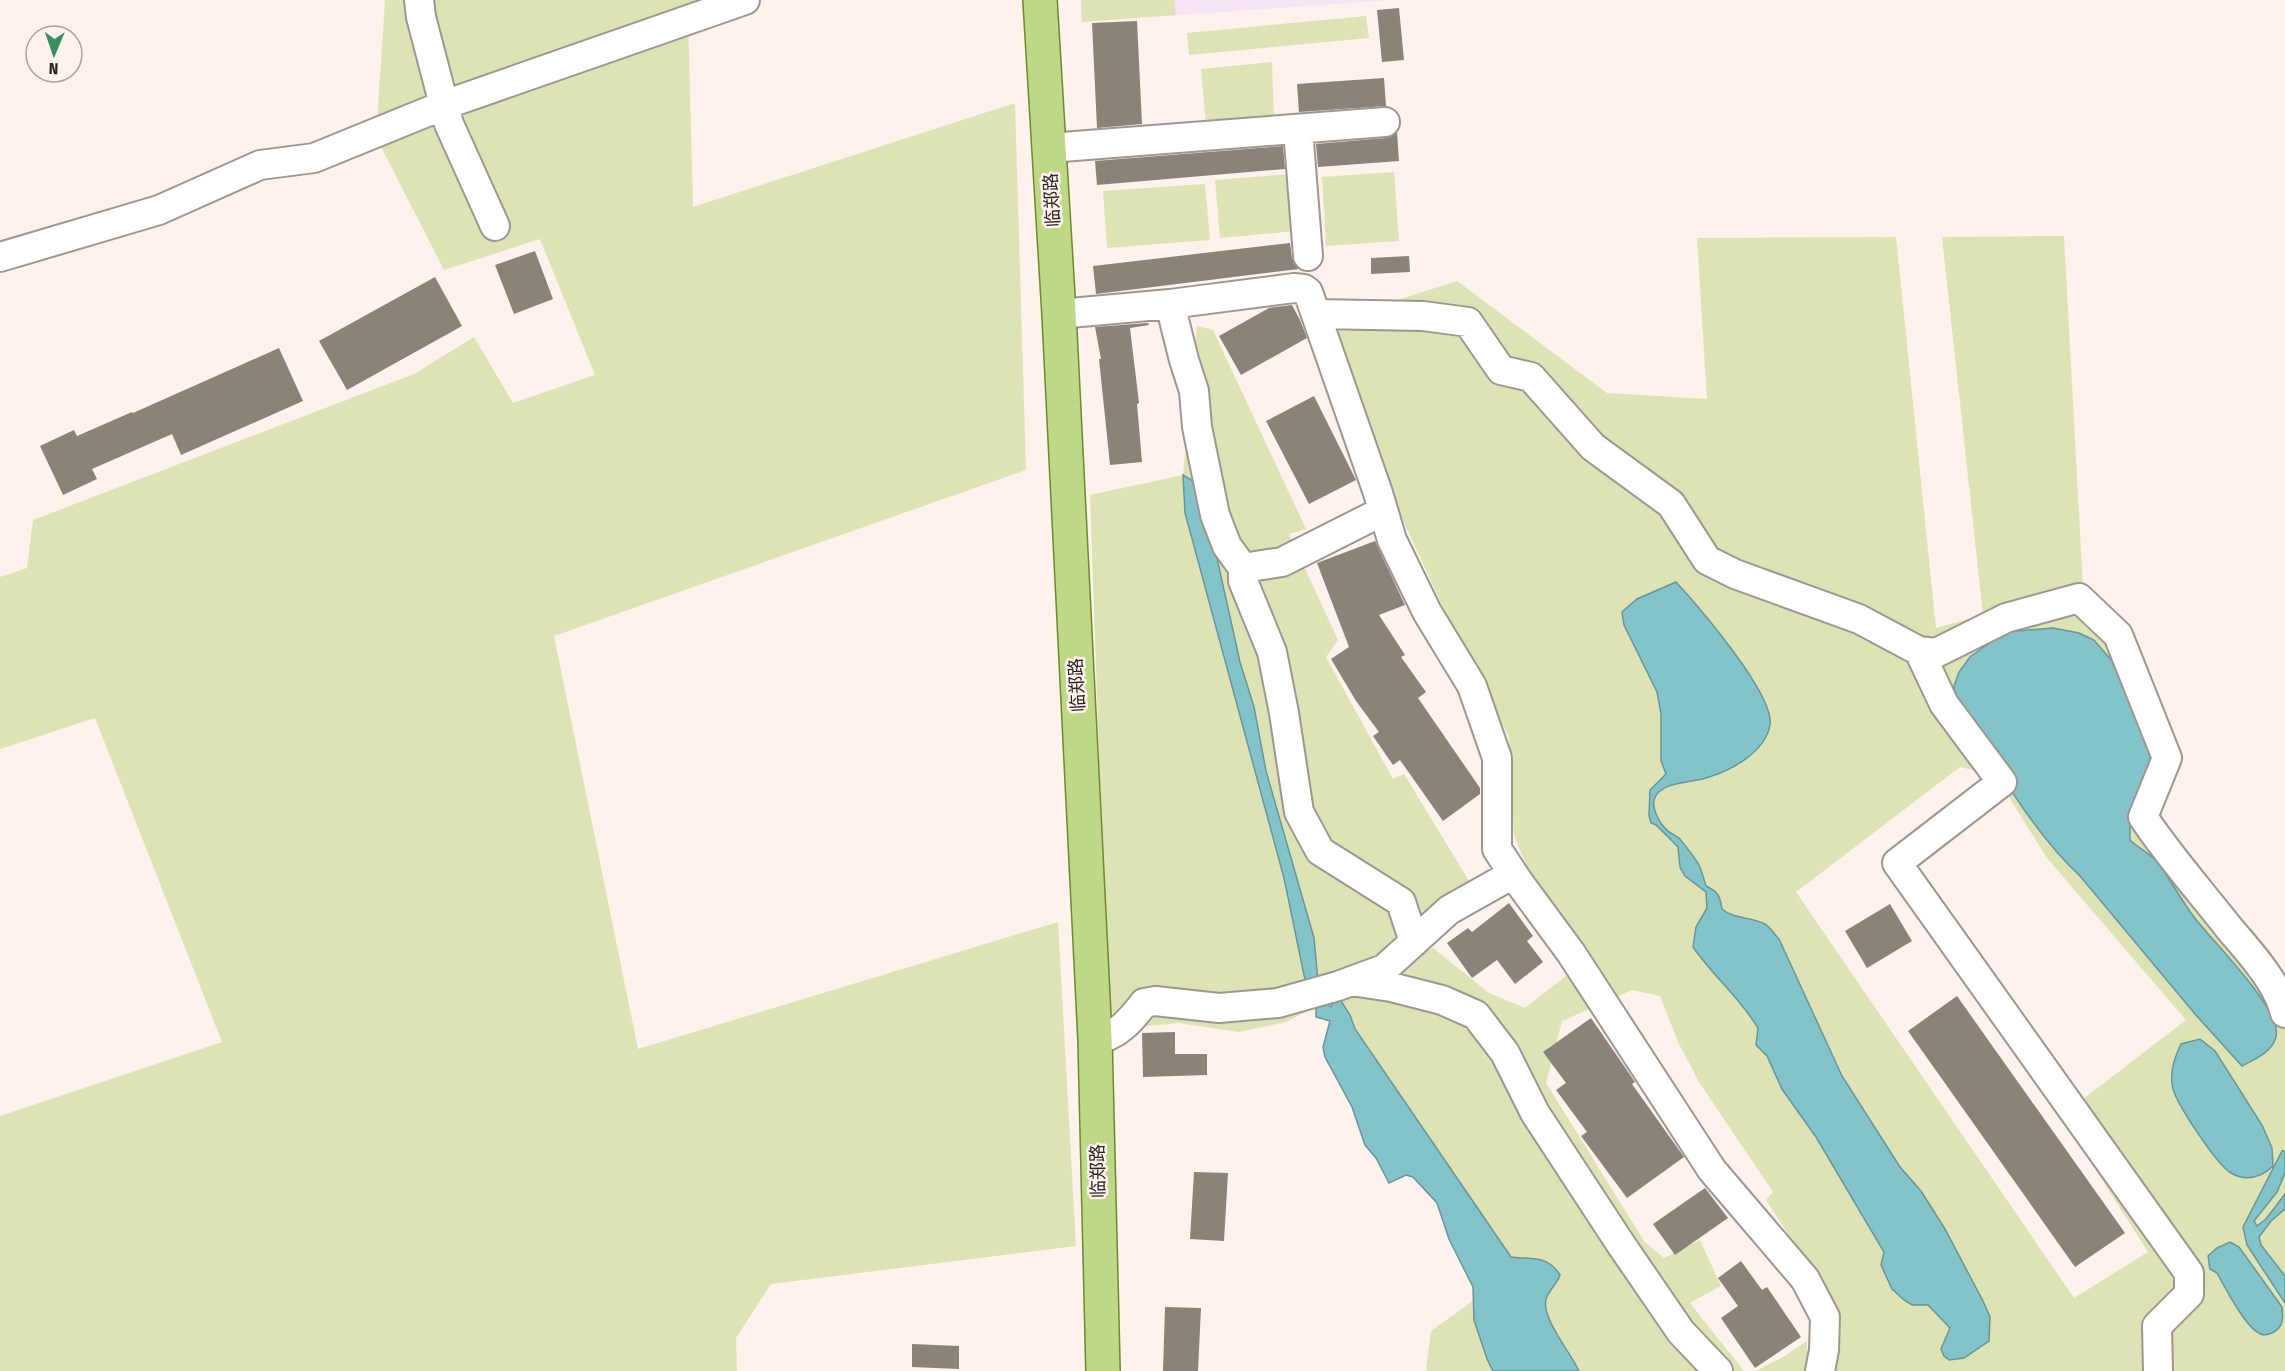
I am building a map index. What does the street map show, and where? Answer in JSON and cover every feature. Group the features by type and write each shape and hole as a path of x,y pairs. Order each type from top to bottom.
{"main road":[{"name":"临郑路","path":"1040,0 1059,314 1095,1039 1103,1371"}],"street":[{"path":"419,0 421,17 449,124 495,226"},
{"path":"0,257 159,210 260,165 314,158 444,105 745,0"},
{"path":"1049,148 1384,122"},
{"path":"1298,129 1308,256"},
{"path":"1059,314 1170,304 1299,288 1308,292 1392,540 1427,612 1472,686 1497,758 1497,849 1572,953 1712,1170 1805,1279 1825,1317 1824,1350 1820,1371"},
{"path":"1170,304 1194,391 1197,427 1215,514 1227,546 1243,568 1243,581 1272,652 1284,712 1299,812 1320,851 1401,902 1414,942"},
{"path":"1317,314 1424,316 1468,322 1501,370 1531,377 1593,447 1671,504 1707,560 1735,574 1859,619 1919,651 1936,653 2006,618 2079,598 2118,635 2167,758 2143,817 2160,843 2249,951 2281,999 2285,1012"},
{"path":"1243,568 1282,561 1383,511"},
{"path":"1919,651 1944,704 2002,782 1897,863 2168,1240 2189,1273 2189,1294 2157,1326 2158,1371"},
{"path":"1095,1039 1106,1038 1131,1019 1144,1003 1155,1001 1219,1008 1278,1003 1384,969 1449,910 1513,874"},
{"path":"1351,981 1391,987 1442,1000 1476,1015 1504,1053 1535,1113 1620,1243 1681,1332 1718,1371"}],"shaded area":[{"path":"1081,0 1389,0 1082,22"}],"green space":[{"path":"385,0 719,0 688,13 693,207 1015,103 1026,470 554,636 638,1049 1058,922 1076,1246 771,1284 736,1338 737,1371 0,1371 0,1116 222,1042 95,718 0,749 0,577 27,568 33,520 414,374 474,337 513,403 595,375 540,239 444,270 376,137"},
{"path":"1081,0 1174,0 1176,15 1082,22"},
{"path":"1366,16 1369,38 1189,55 1187,33"},
{"path":"1272,62 1274,119 1206,125 1201,69"},
{"path":"1394,172 1399,241 1326,246 1322,177"},
{"path":"1291,174 1296,231 1220,238 1215,180"},
{"path":"1205,184 1210,240 1107,248 1103,191"},
{"path":"2064,236 2083,587 2175,754 2161,805 2163,825 2270,951 2285,988 2285,1371 1832,1371 1826,1293 1766,1200 1773,1192 1699,1082 1678,1042 1660,996 1632,990 1562,1021 1546,1083 1644,1241 1664,1258 1700,1240 1721,1286 1690,1303 1744,1371 1427,1371 1431,1331 1474,1300 1511,1257 1355,1029 1350,1015 1334,1000 1433,948 1489,993 1525,1008 1572,971 1514,836 1509,738 1491,698 1448,618 1384,479 1338,343 1341,318 1457,281 1607,393 1707,399 1697,238 1896,237 1936,628 1983,615 1942,237","holes":["1960,767 1995,775 2047,858 2186,1020 2061,1116 2148,1252 2074,1298 1796,892"]},
{"path":"1197,326 1213,330 1306,529 1289,534 1338,640 1326,657 1393,779 1404,774 1469,881 1437,911 1383,955 1318,981 1314,938 1266,771 1254,707 1184,475 1185,513 1284,878 1311,1009 1286,1022 1239,1032 1178,1023 1138,1027 1108,1010 1090,495 1183,475"},
{"path":"1807,1341 1807,1371 1756,1371 1783,1357"}],"water":[{"path":"1183,475 1193,481 1205,504 1240,662 1254,707 1266,771 1314,938 1318,981 1324,1004 1311,1009 1284,878 1185,513"},
{"path":"1676,582 1717,630 1748,673 1761,693 1768,711 1770,725 1761,744 1735,766 1706,778 1662,789 1654,800 1655,811 1658,819 1668,831 1680,839 1695,858 1706,886 1718,895 1722,909 1732,915 1765,924 1779,939 1842,1076 1900,1167 1921,1191 1945,1229 1990,1317 1989,1341 1964,1358 1949,1360 1944,1356 1941,1349 1950,1328 1928,1305 1912,1305 1892,1289 1881,1265 1884,1252 1816,1137 1782,1089 1767,1056 1756,1045 1758,1028 1693,947 1696,927 1707,908 1706,892 1685,876 1680,867 1678,847 1656,825 1651,823 1650,790 1666,774 1661,761 1661,714 1657,692 1624,625 1622,612 1637,599"},
{"path":"2053,628 2079,633 2094,640 2112,661 2148,749 2152,765 2130,824 2130,840 2158,863 2194,917 2258,993 2269,1010 2275,1025 2274,1042 2262,1055 2242,1066 2044,836 2012,792 1955,700 1954,686 1959,672 1970,657 2005,632"},
{"path":"1334,1000 1341,1001 1355,1029 1511,1257 1544,1261 1555,1268 1560,1275 1547,1296 1546,1307 1552,1325 1579,1371 1493,1371 1474,1320 1473,1287 1449,1239 1437,1203 1413,1177 1406,1175 1389,1183 1376,1158 1365,1145 1352,1107 1325,1057 1323,1047 1330,1021 1316,1017 1316,1008 1326,1004 1331,1007"},
{"path":"2200,1039 2215,1051 2262,1125 2272,1148 2273,1166 2264,1173 2248,1178 2237,1176 2225,1168 2199,1134 2176,1097 2172,1077 2176,1055 2181,1044"},
{"path":"2282,1151 2285,1151 2285,1173 2277,1192 2254,1221 2257,1226 2266,1219 2285,1194 2285,1209 2271,1221 2259,1237 2261,1245 2285,1276 2285,1303 2247,1245 2243,1227"},
{"path":"2230,1242 2239,1247 2282,1307 2281,1324 2272,1333 2263,1335 2255,1331 2236,1307 2217,1273 2210,1269 2208,1256 2217,1248"}],"building":[{"path":"1399,8 1404,60 1382,62 1377,10"},
{"path":"1137,21 1142,124 1097,128 1092,23"},
{"path":"1384,78 1386,106 1299,112 1297,84"},
{"path":"1397,132 1399,161 1318,167 1316,144 1386,138"},
{"path":"1283,146 1285,169 1097,185 1095,161"},
{"path":"1290,243 1292,258 1299,269 1096,294 1093,266"},
{"path":"535,251 553,299 514,314 495,265"},
{"path":"1409,256 1410,272 1371,274 1371,258"},
{"path":"435,277 462,326 347,390 319,341"},
{"path":"1292,305 1307,338 1241,375 1219,336 1269,308"},
{"path":"1148,323 1149,325 1130,328 1139,403 1137,404 1142,462 1110,465 1099,359 1101,359 1095,327"},
{"path":"279,348 303,401 181,455 172,434 92,469 97,479 63,495 40,446 74,430 77,436"},
{"path":"1314,396 1356,480 1309,504 1266,421"},
{"path":"1375,541 1405,605 1379,615 1405,655 1401,657 1426,692 1418,698 1480,788 1480,794 1443,821 1400,760 1393,765 1373,736 1379,732 1356,701 1331,659 1349,647 1317,563"},
{"path":"1509,903 1533,936 1527,941 1543,962 1515,984 1497,960 1472,978 1447,943 1468,928 1472,932"},
{"path":"1890,904 1912,941 1867,968 1845,931"},
{"path":"1957,996 2125,1233 2075,1267 1908,1031"},
{"path":"1591,1018 1635,1082 1632,1084 1684,1157 1627,1198 1581,1136 1587,1132 1556,1090 1566,1083 1543,1052"},
{"path":"1175,1032 1175,1054 1207,1054 1207,1075 1143,1077 1142,1033"},
{"path":"1194,1172 1228,1173 1224,1241 1190,1239"},
{"path":"1705,1188 1728,1218 1675,1255 1653,1224"},
{"path":"1741,1261 1762,1290 1767,1287 1801,1337 1755,1368 1721,1318 1738,1306 1718,1278"},
{"path":"1165,1307 1201,1308 1198,1371 1163,1371"},
{"path":"912,1344 959,1346 959,1369 912,1367"}]}
